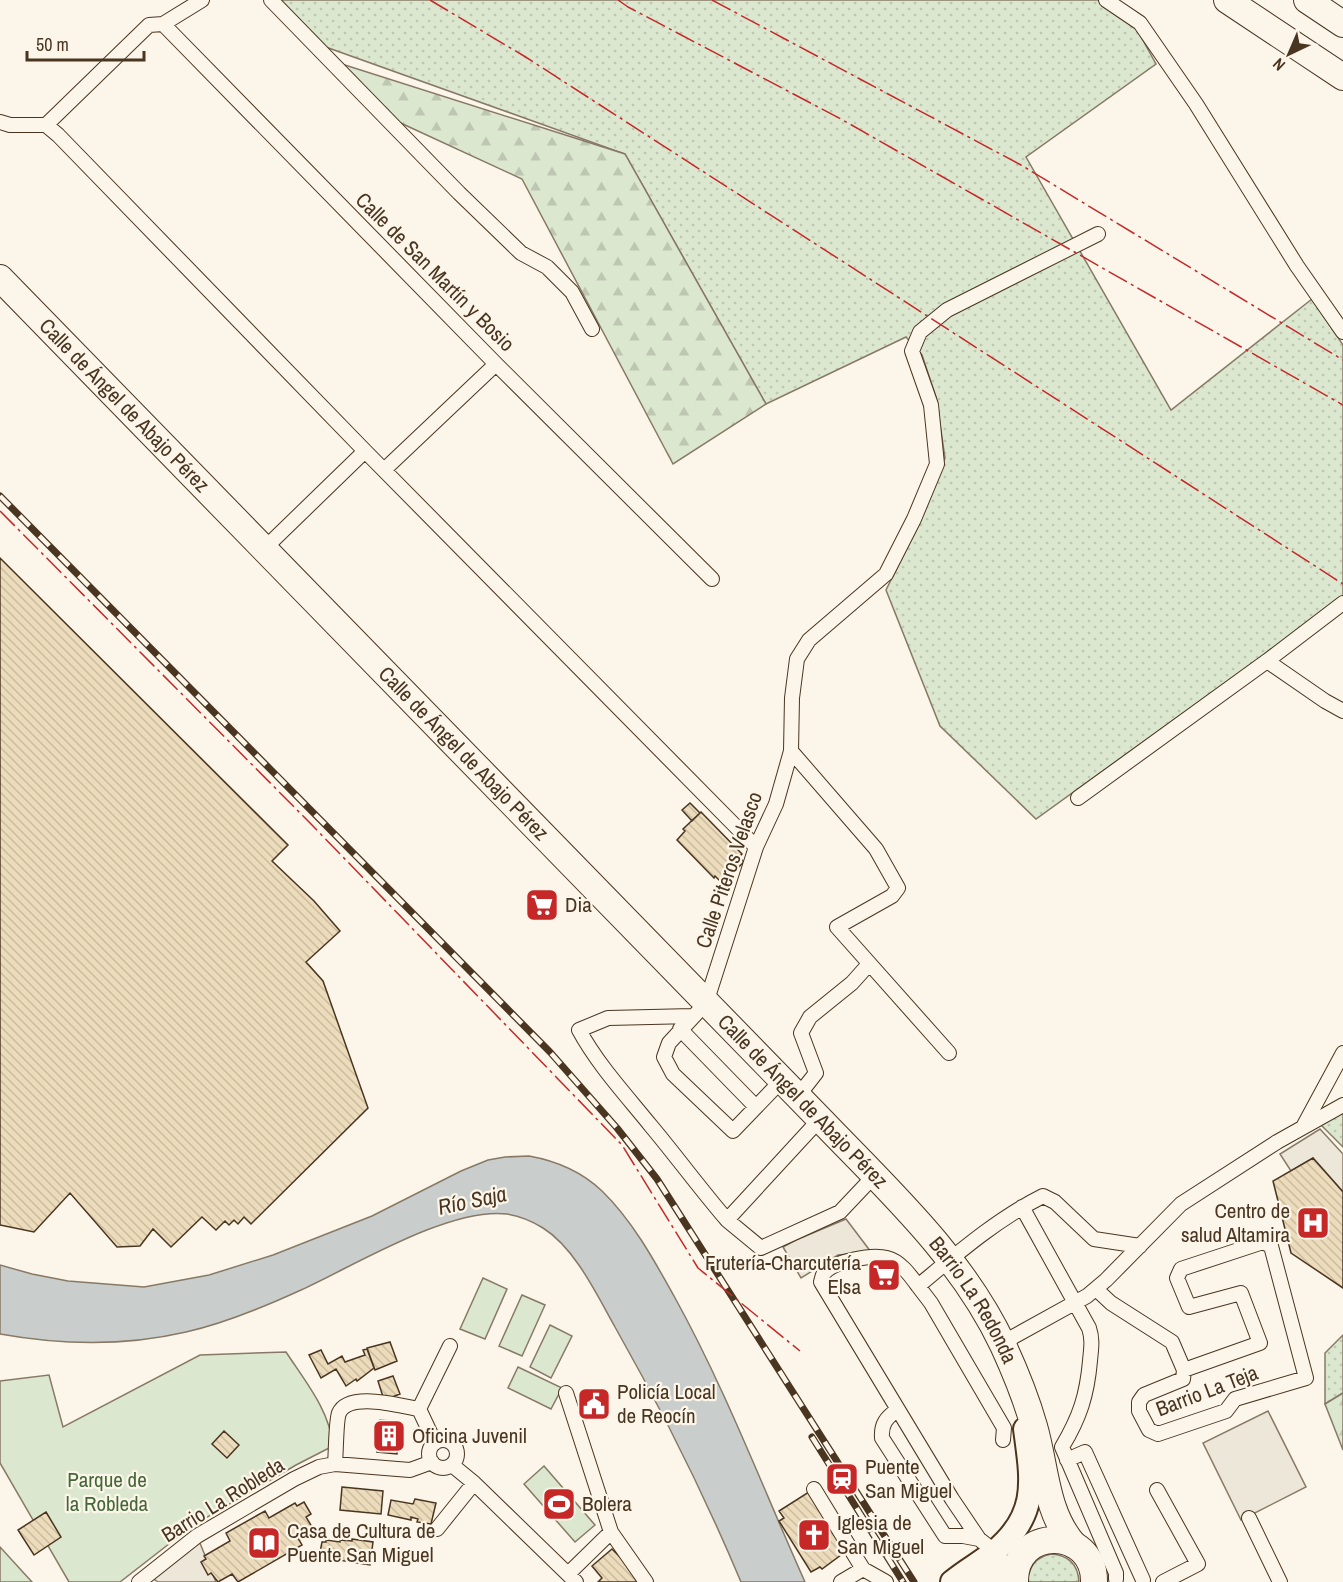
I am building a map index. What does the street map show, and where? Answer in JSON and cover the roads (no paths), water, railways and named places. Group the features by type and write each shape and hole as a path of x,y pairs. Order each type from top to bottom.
{"highway":[{"path":"1227,0 1343,77"},
{"path":"1307,0 1343,24"},
{"name":"Calle de Ángel de Abajo Pérez","path":"0,278 264,549 700,1010 790,1088 926,1231"},
{"name":"Barrio La Redonda","path":"926,1231 973,1292 1002,1343 1034,1425 1046,1483"},
{"path":"1046,1483 1057,1521 1074,1545 1105,1577"},
{"path":"1012,1559 1044,1520 1046,1483"},
{"path":"1012,1559 1055,1539 1074,1545"}],"main road":[{"path":"978,1582 1012,1559 1019,1524 1031,1492 1025,1433 1015,1373"},
{"path":"952,1582 1012,1559"}],"street":[{"path":"46,125 149,26 163,24 202,0"},
{"path":"271,0 459,193 521,253 547,267 572,292 592,329"},
{"path":"1106,0 1140,23 1196,104 1297,266 1343,332"},
{"name":"Calle de San Martín y Bosio","path":"163,24 496,364 711,579"},
{"path":"0,122 10,125 46,125 58,135 365,451 756,847"},
{"name":"Calle Piteros Velasco","path":"700,1010 756,847 776,804 791,751 792,698 797,659 809,640 886,574 914,519 937,464 931,405 912,351 920,332 947,310 1098,234"},
{"path":"384,470 496,364"},
{"path":"264,549 365,451"},
{"path":"1078,798 1343,603"},
{"path":"1267,661 1343,711"},
{"path":"791,751 876,849 898,888 892,896 837,927 948,1053"},
{"path":"700,1010 669,1043 664,1058 673,1074 733,1131 756,1107 816,1073 801,1033 810,1017 852,983 869,964"},
{"path":"700,1010 608,1018 579,1030 616,1083 727,1220 760,1248 840,1212 874,1175"},
{"path":"680,1029 756,1107"},
{"path":"1303,1127 1343,1053"},
{"path":"1002,1343 1074,1304 1096,1289 1181,1204 1277,1142 1343,1105"},
{"path":"727,1220 820,1119"},
{"path":"918,1286 1022,1207 1043,1196 1055,1202 1094,1239 1140,1246"},
{"path":"1022,1207 1092,1338 1087,1392 1072,1431 1062,1447 1116,1573 1105,1577"},
{"name":"Barrio La Teja","path":"1096,1289 1112,1303 1172,1342 1184,1370 1183,1379 1144,1395 1139,1402 1139,1411 1149,1430 1158,1434 1226,1411 1235,1399 1306,1378 1271,1246 1263,1242 1181,1269 1177,1278 1189,1307 1241,1293 1260,1342 1184,1370"},
{"path":"1003,1440 1004,1428 931,1303 908,1272 887,1258 874,1257 841,1262 825,1273 821,1282 897,1410 1012,1559"},
{"path":"419,1409 450,1346"},
{"path":"566,1393 611,1532 646,1582"},
{"path":"335,1464 339,1414 344,1407 352,1402 376,1402 419,1409"},
{"path":"419,1409 435,1443"},
{"path":"897,1410 886,1418 881,1428 882,1438 945,1536 963,1536 1012,1559"},
{"path":"432,1462 429,1452 435,1443 445,1440 455,1445 457,1456 452,1465 474,1483 572,1578 611,1532"},
{"path":"1067,1460 1086,1452 1142,1581"},
{"name":"Barrio La Robleda","path":"139,1582 191,1541 222,1521 319,1467 335,1464 410,1470 432,1462 441,1468 452,1465"},
{"path":"437,1529 474,1483"},
{"path":"814,1489 863,1569 886,1582"},
{"path":"1157,1490 1198,1564 1163,1582"},
{"path":"1249,1518 1280,1582"},
{"path":"841,1582 863,1569"}],"water":[{"name":"Río Saja","path":"529,1156 568,1168 594,1184 613,1202 642,1241 659,1268 710,1366 805,1582 741,1582 682,1453 593,1287 575,1260 555,1237 539,1225 521,1217 507,1214 484,1214 430,1229 402,1240 273,1302 230,1319 186,1332 117,1342 70,1342 0,1334 0,1265 68,1281 144,1287 209,1275 273,1255 372,1216 461,1171 488,1160"}],"railway":[{"path":"0,496 550,1052 617,1128 657,1179 914,1582"},
{"path":"812,1437 903,1582"}],"place":[{"name":"Dia","path":"542,905"},
{"name":"Centro de salud Altamira","path":"1313,1223"},
{"name":"Frutería-Charcutería Elsa","path":"884,1275"},
{"name":"Policía Local de Reocín","path":"594,1404"},
{"name":"Oficina Juvenil","path":"389,1436"},
{"name":"Puente San Miguel","path":"842,1479"},
{"name":"Bolera","path":"559,1504"},
{"name":"Iglesia de San Miguel","path":"814,1535"},
{"name":"Casa de Cultura de Puente San Miguel","path":"264,1543"}],"park label":[{"name":"Parque de la Robleda","path":"107,1492"}]}
